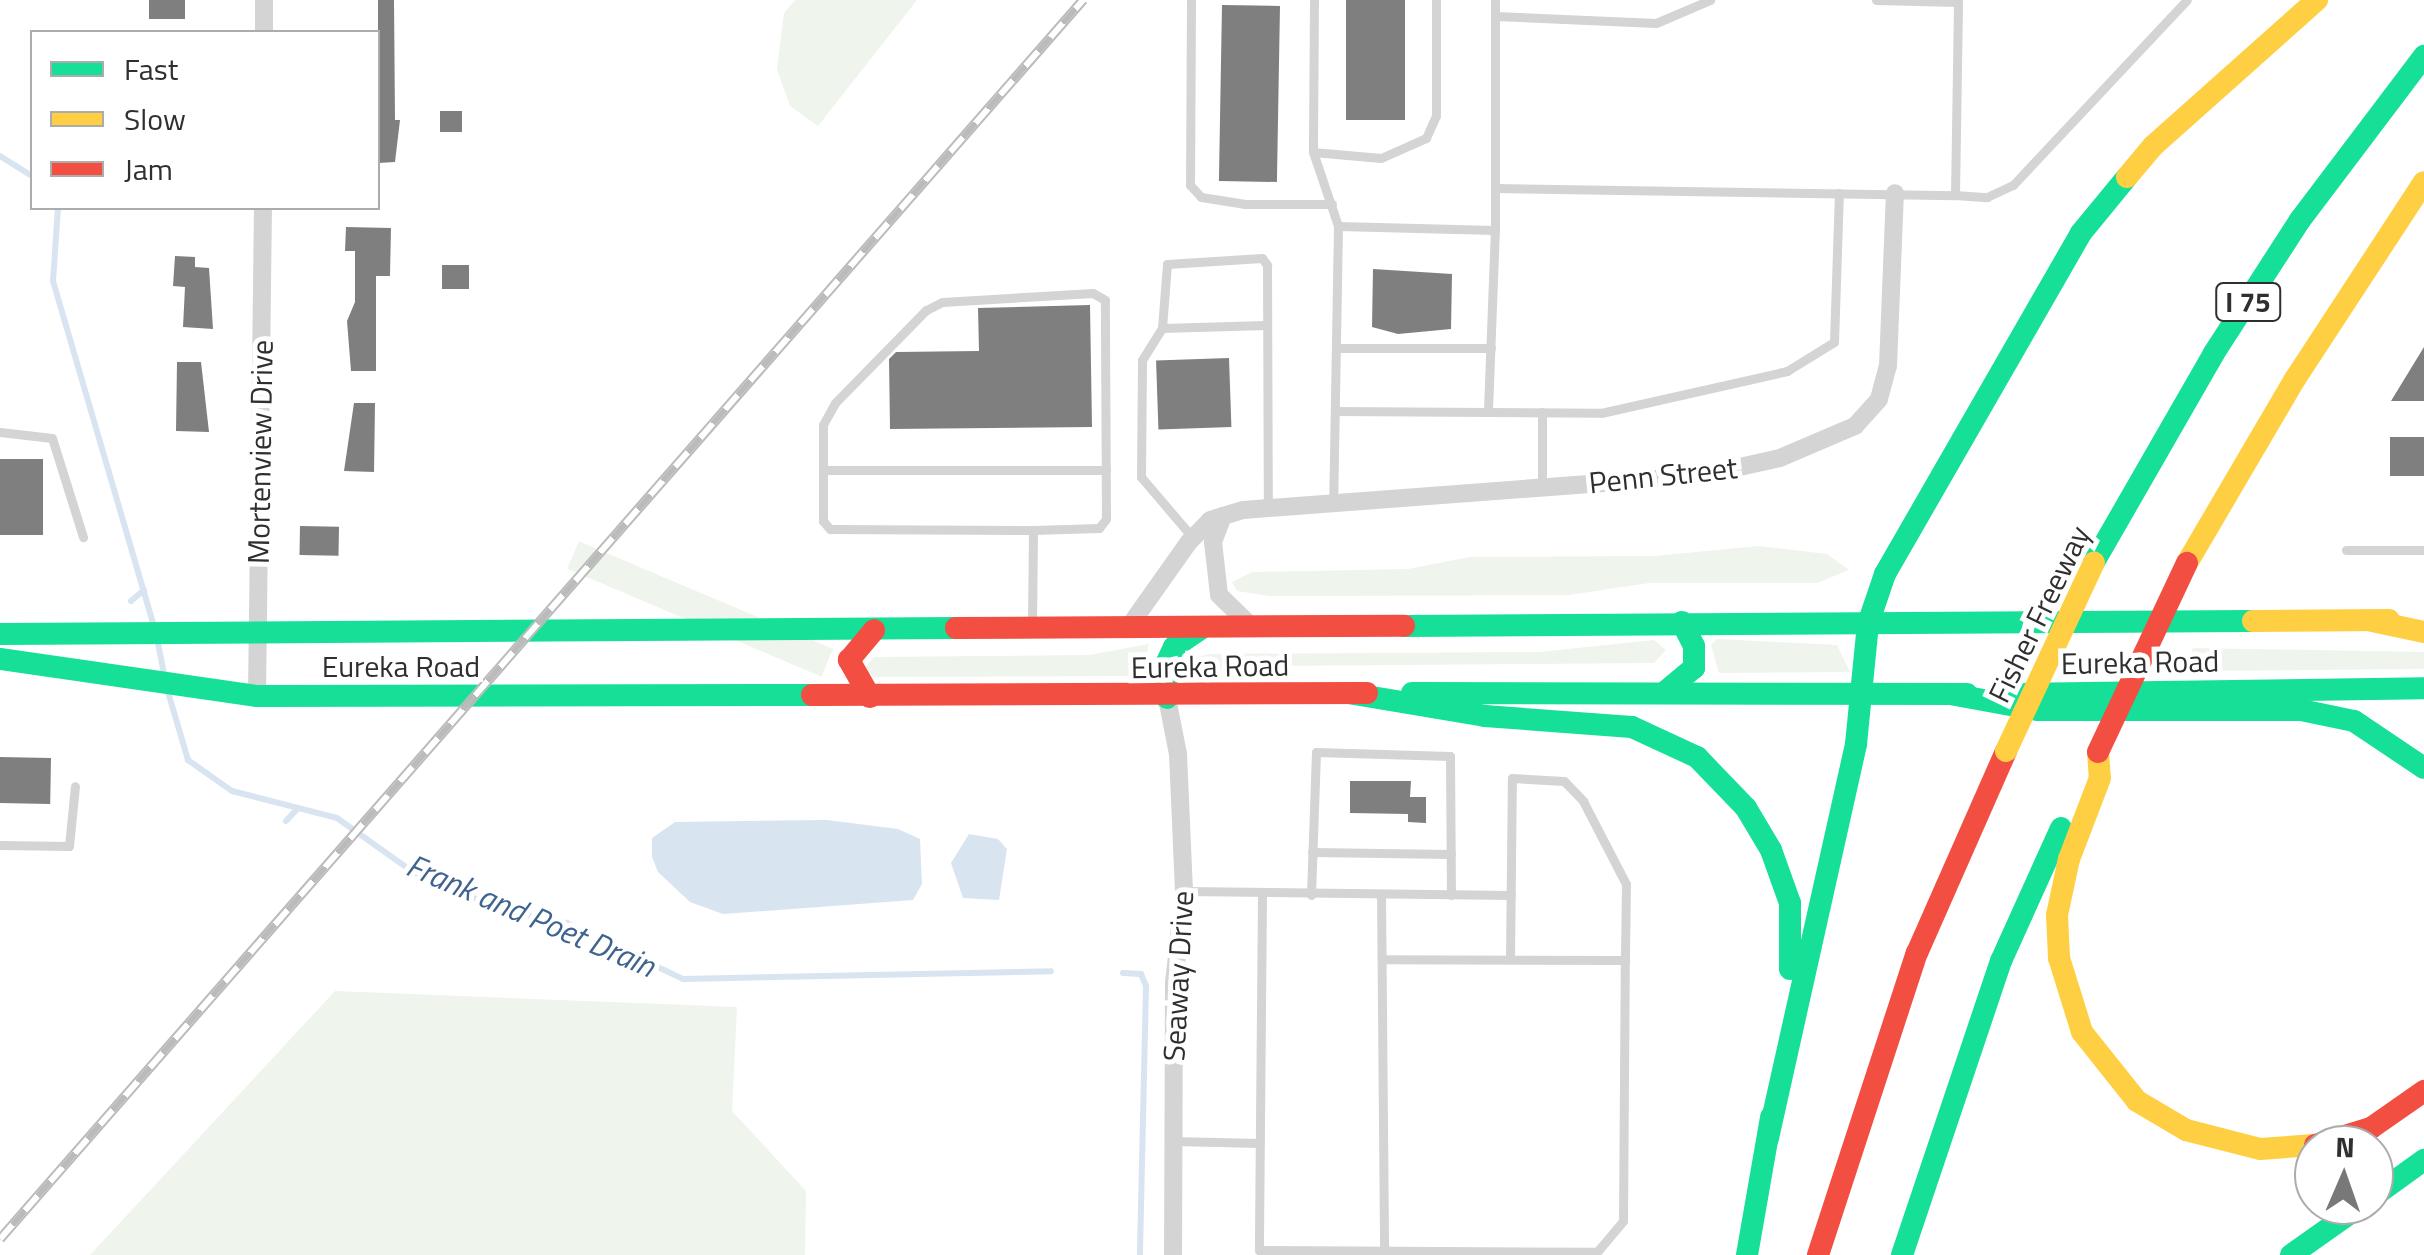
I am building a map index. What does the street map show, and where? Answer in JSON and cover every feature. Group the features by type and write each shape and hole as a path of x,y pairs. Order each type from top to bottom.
{"main road":[{"path":"1747,1255 1768,1138 1866,694 1868,624 1896,551 2080,233 2153,146 2317,0"},
{"name":"Fisher Freeway","path":"1818,1255 1918,953 2094,562 2268,270 2424,56"},
{"name":"I 75","path":"1902,1255 2000,961 2187,563 2295,378 2424,182"},
{"path":"2372,620 2424,632"},
{"name":"Eureka Road","path":"0,634 258,636 1682,622 2424,620"},
{"path":"1665,692 1694,668 1694,646 1682,622"},
{"path":"1168,698 1166,664 1174,647 1202,628"},
{"path":"870,698 849,660 874,630"},
{"name":"Eureka Road","path":"0,660 121,680 257,696 1168,698 1348,693 1950,694 2424,688"},
{"path":"1348,693 1485,716 1632,727 1697,757 1719,777 1771,850 1792,916 1768,1138"},
{"path":"1950,694 2038,710 2302,710 2354,721 2424,768"},
{"path":"2098,752 2100,778 2069,859 2057,915 2059,958 2082,1032 2137,1100 2186,1130 2260,1149 2294,1146"},
{"path":"2375,1125 2424,1091"},
{"path":"2394,1182 2424,1160"},
{"path":"2290,1255 2333,1225"}],"street":[{"path":"264,0 264,30"},
{"name":"Penn Street","path":"1128,628 1193,538 1222,516 1268,506 1333,500 1542,488 1731,471 1855,426 1879,399 1888,366 1895,194"},
{"name":"Mortenview Drive","path":"257,696 262,210"},
{"path":"1222,516 1213,542 1218,596 1252,627"},
{"name":"Seaway Drive","path":"1168,698 1178,754 1184,891 1175,958 1173,1255"}],"lane":[{"path":"1191,0 1190,185 1201,196 1245,204 1332,204"},
{"path":"1314,0 1314,152 1338,226 1333,500"},
{"path":"1314,152 1381,158 1426,138 1436,116 1436,0"},
{"path":"1488,410 1495,230 1495,0"},
{"path":"1495,16 1656,23 1710,0"},
{"path":"1876,0 1958,1 1955,194"},
{"path":"1495,188 1987,197 2012,186 2187,0"},
{"path":"1334,411 1600,413 1787,371 1828,352 1834,342 1839,192"},
{"path":"1338,226 1495,230"},
{"path":"1193,538 1141,477 1142,360 1162,328 1166,264 1262,258 1268,506"},
{"path":"1093,293 1105,300 1106,470 1106,520 1099,528 830,529 822,520 823,425 835,403 926,310 942,302 1093,293"},
{"path":"1162,328 1266,325"},
{"path":"1336,348 1491,348"},
{"path":"1542,412 1542,488"},
{"path":"0,432 52,438 83,537"},
{"path":"822,470 1106,470"},
{"path":"1032,629 1033,530"},
{"path":"2346,550 2424,550"},
{"path":"1310,895 1316,752 1450,756 1451,895"},
{"path":"1262,894 1259,1250 1597,1252 1614,1238 1623,1222 1626,884 1583,800 1564,781 1512,778 1510,960"},
{"path":"0,845 69,846 75,786"},
{"path":"1312,852 1450,854"},
{"path":"1184,891 1510,895"},
{"path":"1382,895 1384,1250"},
{"path":"1382,959 1625,960"},
{"path":"1173,1141 1260,1143"}],"shaded area":[{"path":"795,0 917,0 818,126 790,106 777,69 784,13"},
{"path":"579,541 833,649 821,677 567,569"},
{"path":"1758,546 1827,554 1849,570 1817,583 1649,583 1569,595 1269,596 1237,591 1232,582 1252,572 1408,569 1470,557 1655,556"},
{"path":"1717,639 1837,645 1850,672 1719,673 1711,645"},
{"path":"1654,640 1666,650 1654,663 1268,666 1186,676 1193,659 1208,654 1539,652"},
{"path":"1149,644 1141,676 874,677 864,669 874,657 1089,655"},
{"path":"2193,648 2424,652 2424,669 2184,671"},
{"path":"827,820 898,829 920,839 922,884 913,900 723,914 690,902 658,872 652,857 652,838 675,822"},
{"path":"969,834 998,839 1007,849 999,900 963,898 951,863"},
{"path":"335,991 737,1007 732,1111 806,1191 805,1255 90,1255"}],"building":[{"path":"149,0 185,0 185,19 149,19"},
{"path":"378,0 394,0 395,120 400,120 395,162 380,163"},
{"path":"1346,0 1405,0 1405,120 1346,120"},
{"path":"1222,5 1280,6 1277,182 1219,181"},
{"path":"440,111 462,111 462,132 440,132"},
{"path":"346,227 391,228 390,276 376,276 376,371 351,371 347,321 355,302 355,251 345,251"},
{"path":"175,256 195,257 195,267 209,268 213,329 183,327 185,287 173,286"},
{"path":"442,265 469,265 469,289 442,289"},
{"path":"1373,269 1452,274 1451,329 1398,334 1372,327"},
{"path":"1090,305 1092,427 890,429 889,359 896,352 979,351 978,308"},
{"path":"2424,347 2424,401 2391,401"},
{"path":"1229,358 1231,427 1158,430 1156,361"},
{"path":"177,362 201,362 209,432 176,431"},
{"path":"354,403 375,403 374,472 344,471"},
{"path":"2390,437 2424,437 2424,476 2390,476"},
{"path":"0,459 43,459 43,535 0,535"},
{"path":"300,526 339,527 338,556 299,555"},
{"path":"0,757 51,758 50,804 0,803"},
{"path":"1350,781 1411,781 1410,797 1426,797 1426,823 1408,822 1408,814 1350,813"}],"waterway":[{"name":"Frank and Poet Drain","path":"0,156 30,175"},
{"name":"Frank and Poet Drain","path":"58,210 53,281 154,626"},
{"path":"131,601 144,590"},
{"name":"Frank and Poet Drain","path":"157,638 164,675"},
{"name":"Frank and Poet Drain","path":"168,692 188,760 232,791 337,818 413,872 504,911 567,923 683,979 1051,971"},
{"path":"286,821 298,808"},
{"name":"Frank and Poet Drain","path":"1123,973 1141,974 1146,986 1140,1255"}],"railway":[{"path":"0,1239 1083,0"}],"traffic: fast":[{"path":"2094,562 2214,353 2300,220 2424,56"},
{"path":"1768,1138 1856,744 1868,624 1885,574 2081,233 2127,177"},
{"path":"1404,626 2253,621"},
{"path":"1665,692 1694,668 1694,646 1682,622"},
{"path":"0,634 956,628"},
{"path":"1167,698 1166,664 1174,647 1202,628"},
{"path":"0,659 257,696 812,695"},
{"path":"2017,694 2424,688"},
{"path":"1348,693 1485,716 1632,727 1697,757 1746,808 1771,850 1790,903 1790,969"},
{"path":"1412,693 1967,694"},
{"path":"1950,694 2038,710 2301,710 2354,721 2424,768"},
{"path":"1902,1255 2001,961 2061,828"},
{"path":"1747,1255 1771,1117"},
{"path":"2394,1182 2424,1160"},
{"path":"2291,1255 2334,1225"}],"traffic: slow":[{"path":"2127,177 2153,146 2317,0"},
{"path":"2187,563 2295,379 2424,182"},
{"path":"2006,751 2094,562"},
{"path":"2253,621 2389,620"},
{"path":"2372,621 2424,632"},
{"path":"2098,752 2100,778 2069,859 2057,915 2059,958 2082,1032 2137,1101 2186,1130 2260,1149 2294,1146"}],"traffic: jam":[{"path":"2098,752 2187,563"},
{"path":"956,628 1404,626"},
{"path":"870,697 849,660 874,630"},
{"path":"812,695 1367,693"},
{"path":"1818,1255 1917,953 2006,751"},
{"path":"2375,1125 2424,1091"}]}
